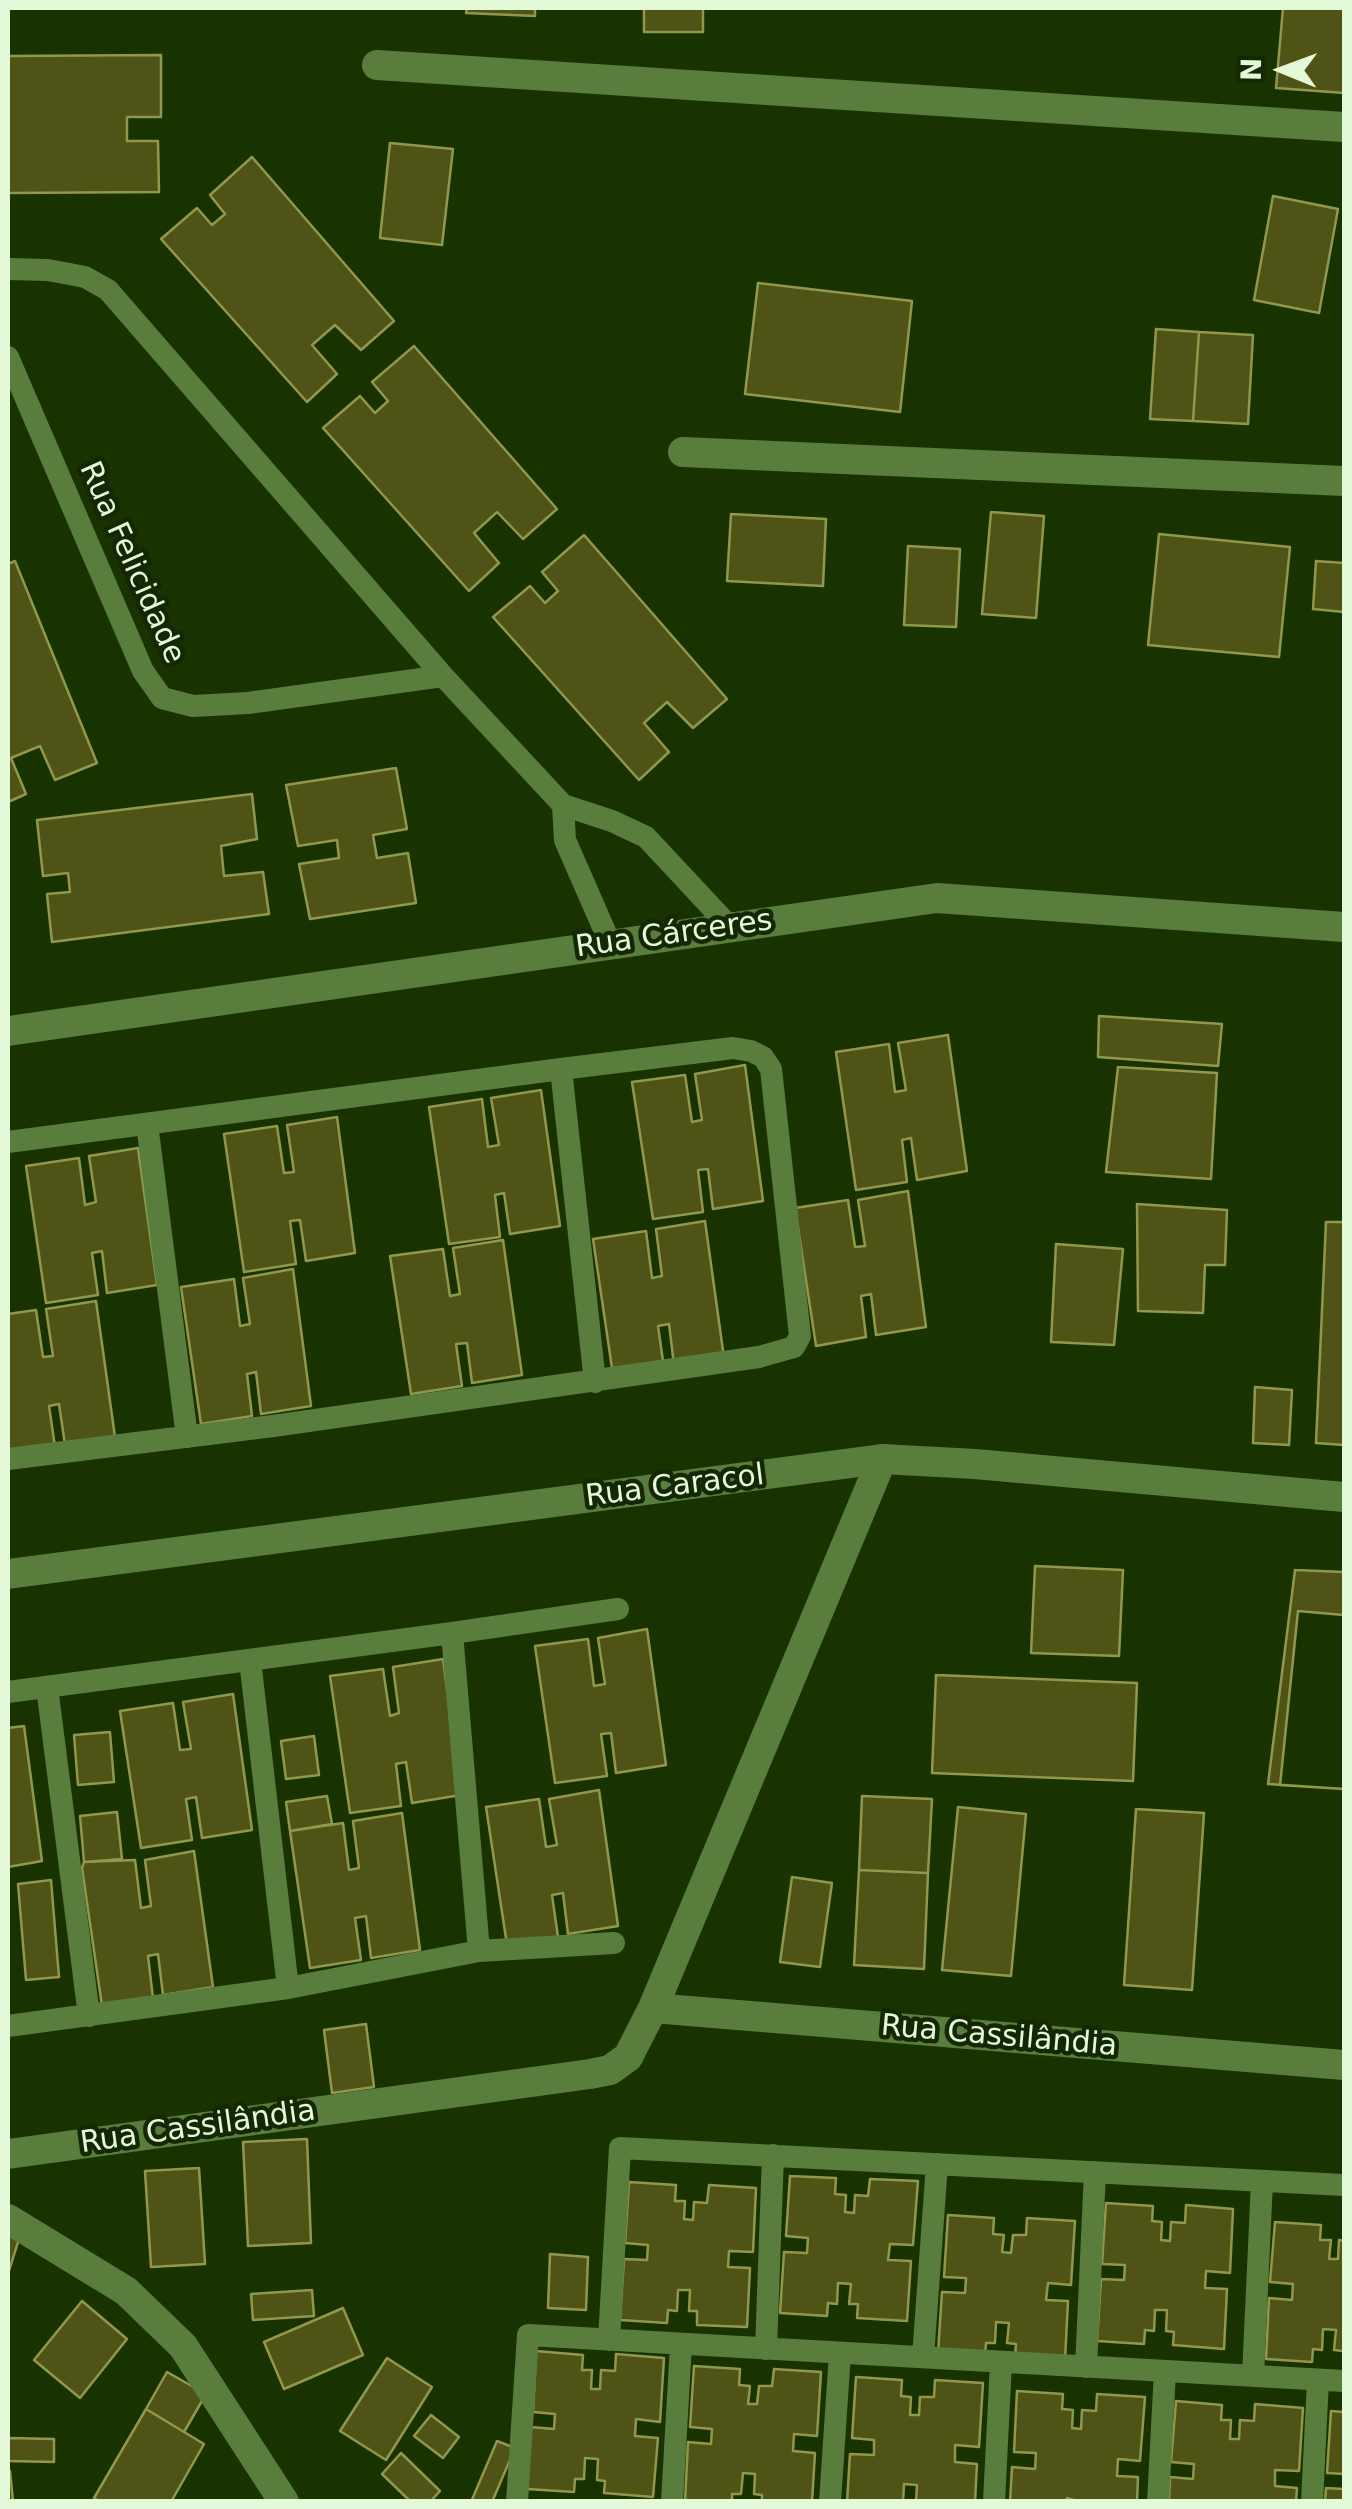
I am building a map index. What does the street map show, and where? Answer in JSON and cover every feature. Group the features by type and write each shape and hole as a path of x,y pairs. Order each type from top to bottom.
{"street":[{"path":"377,65 1344,127"},
{"path":"683,452 1344,481"},
{"name":"Rua Cárceres","path":"8,1032 938,898 1344,927"},
{"name":"Rua Caracol","path":"8,1574 882,1459 1344,1497"},
{"name":"Rua Cassilândia","path":"8,2154 590,2074 610,2070 628,2057 653,2008 882,1459"},
{"name":"Rua Cassilândia","path":"653,2008 1344,2065"},
{"path":"8,2219 126,2292 182,2346 284,2502"}],"lane":[{"path":"8,268 85,277 108,290 443,676 563,804 646,837 730,927"},
{"name":"Rua Felicidade","path":"8,357 143,671 162,698 193,706 248,703 443,676"},
{"path":"563,804 565,840 610,943"},
{"path":"8,1142 733,1048 763,1057 771,1069 800,1336 794,1347 781,1353 595,1382 8,1459"},
{"path":"561,1069 595,1382"},
{"path":"147,1124 187,1437"},
{"path":"8,1692 618,1609"},
{"path":"452,1632 479,1951"},
{"path":"250,1660 288,1988"},
{"path":"47,1687 89,2016"},
{"path":"8,2026 288,1988 479,1951 614,1943"},
{"path":"609,2340 620,2148 1344,2185"},
{"path":"766,2349 773,2155"},
{"path":"924,2357 937,2164"},
{"path":"1086,2366 1095,2172"},
{"path":"1252,2376 1262,2181"},
{"path":"517,2502 528,2335 1344,2381"},
{"path":"672,2502 681,2344"},
{"path":"830,2502 840,2352"},
{"path":"994,2502 1000,2362"},
{"path":"1158,2502 1165,2371"},
{"path":"1312,2502 1318,2380"}],"building":[{"path":"467,8 535,8 535,16 466,13"},
{"path":"644,8 703,8 703,32 644,32"},
{"path":"1283,8 1344,8 1344,93 1276,88"},
{"path":"161,55 161,117 127,117 127,141 158,141 159,192 8,193 8,56"},
{"path":"390,143 453,149 442,245 380,238"},
{"path":"252,157 394,321 361,350 335,325 312,345 337,374 307,402 161,239 197,208 212,225 225,214 210,195"},
{"path":"1273,196 1338,209 1319,313 1254,300"},
{"path":"758,283 912,301 900,412 745,394"},
{"path":"1156,329 1199,332 1193,421 1150,419"},
{"path":"1199,332 1253,335 1248,424 1193,421"},
{"path":"414,346 557,509 523,539 497,512 474,533 499,563 469,591 323,428 360,396 375,413 388,401 372,382"},
{"path":"991,512 1044,516 1036,618 982,614"},
{"path":"731,514 826,519 823,586 727,581"},
{"path":"1159,534 1290,547 1279,657 1148,645"},
{"path":"584,535 727,699 693,728 667,702 644,723 669,752 639,780 493,617 530,586 545,603 558,591 542,572"},
{"path":"908,546 960,549 956,627 904,625"},
{"path":"15,561 97,763 55,780 40,746 11,758 26,794 8,802 8,564"},
{"path":"1316,561 1344,563 1344,612 1313,609"},
{"path":"396,768 407,829 373,835 377,858 408,853 416,903 310,919 299,864 339,858 337,840 298,846 286,785"},
{"path":"252,794 257,839 221,846 224,876 263,872 269,914 52,942 47,894 70,892 68,873 43,876 37,820"},
{"path":"1099,1016 1222,1024 1218,1066 1098,1057"},
{"path":"948,1035 967,1171 917,1180 911,1138 902,1140 907,1182 856,1190 836,1052 889,1044 895,1092 906,1090 898,1043"},
{"path":"745,1065 763,1201 713,1209 708,1169 698,1170 703,1212 653,1219 632,1082 685,1075 692,1122 702,1120 695,1074"},
{"path":"1118,1067 1217,1073 1211,1179 1106,1172"},
{"path":"541,1090 560,1226 510,1234 504,1193 495,1195 500,1237 449,1244 429,1107 482,1099 488,1147 499,1145 491,1098"},
{"path":"337,1117 355,1253 306,1261 300,1220 290,1221 296,1264 244,1272 224,1134 277,1126 284,1173 294,1172 287,1125"},
{"path":"138,1148 157,1285 107,1293 102,1251 92,1253 98,1295 46,1303 26,1166 79,1158 85,1205 96,1202 89,1156"},
{"path":"908,1191 926,1327 876,1335 871,1294 861,1296 866,1337 816,1346 795,1208 848,1200 855,1247 865,1246 858,1200"},
{"path":"1137,1204 1227,1210 1225,1265 1205,1265 1203,1313 1138,1311"},
{"path":"705,1221 724,1358 674,1365 669,1324 658,1326 664,1368 613,1375 593,1239 646,1231 652,1278 662,1276 656,1229"},
{"path":"1326,1222 1344,1222 1344,1445 1316,1443"},
{"path":"503,1240 522,1375 472,1383 467,1343 456,1344 462,1386 411,1394 390,1256 443,1249 450,1296 460,1294 453,1248"},
{"path":"1056,1244 1123,1249 1114,1345 1051,1342"},
{"path":"293,1269 311,1406 261,1414 256,1372 247,1374 252,1416 201,1424 181,1287 234,1279 240,1326 250,1324 243,1278"},
{"path":"96,1301 115,1437 65,1445 59,1404 49,1406 55,1447 8,1455 8,1314 36,1310 43,1357 53,1356 46,1309"},
{"path":"1255,1387 1292,1390 1289,1445 1253,1443"},
{"path":"1035,1566 1123,1570 1119,1656 1031,1653"},
{"path":"1295,1570 1344,1572 1344,1789 1268,1784"},
{"path":"1298,1611 1344,1615 1344,1789 1280,1785"},
{"path":"647,1629 666,1765 616,1773 611,1733 601,1734 607,1776 555,1783 535,1646 588,1639 594,1686 605,1684 598,1638"},
{"path":"443,1659 461,1795 412,1803 406,1762 396,1764 401,1806 350,1813 330,1676 383,1669 390,1716 399,1713 393,1667"},
{"path":"936,1675 1137,1683 1133,1781 932,1773"},
{"path":"233,1694 252,1830 202,1838 196,1797 186,1799 192,1840 141,1848 120,1711 173,1703 180,1750 191,1749 183,1702"},
{"path":"24,1726 42,1861 8,1867 8,1728"},
{"path":"110,1732 114,1782 78,1785 74,1735"},
{"path":"314,1736 319,1775 286,1779 281,1741"},
{"path":"599,1790 618,1926 568,1934 563,1893 552,1895 558,1937 507,1945 486,1807 539,1799 546,1847 557,1845 549,1799"},
{"path":"327,1796 332,1824 290,1831 286,1802"},
{"path":"862,1796 932,1799 928,1873 859,1870"},
{"path":"958,1807 1026,1814 1011,1976 942,1970"},
{"path":"1136,1809 1204,1813 1192,1990 1124,1985"},
{"path":"117,1812 122,1859 84,1862 80,1816"},
{"path":"402,1813 420,1950 371,1958 366,1916 355,1918 361,1960 310,1968 290,1831 343,1823 349,1870 359,1868 353,1821"},
{"path":"194,1851 213,1987 163,1995 158,1954 148,1956 153,1998 102,2006 84,1862 135,1860 141,1908 151,1906 145,1860"},
{"path":"859,1870 928,1873 924,1969 854,1965"},
{"path":"792,1877 832,1883 820,1967 780,1962"},
{"path":"51,1880 59,1977 26,1980 18,1884"},
{"path":"366,2024 374,2087 332,2093 324,2030"},
{"path":"307,2139 311,2243 248,2246 243,2142"},
{"path":"199,2168 205,2264 151,2267 145,2171"},
{"path":"790,2176 836,2178 835,2194 846,2195 845,2212 854,2213 855,2195 868,2196 870,2179 918,2181 913,2245 890,2244 888,2260 911,2261 907,2321 857,2318 858,2304 849,2304 851,2284 838,2283 837,2304 828,2303 827,2316 780,2313 784,2252 807,2253 808,2238 786,2236"},
{"path":"629,2182 676,2185 675,2201 685,2201 684,2219 693,2220 694,2202 707,2203 709,2185 756,2188 753,2252 729,2251 728,2267 750,2268 747,2327 697,2325 697,2311 689,2311 690,2290 678,2290 677,2311 668,2310 667,2323 620,2320 624,2259 647,2260 648,2245 625,2243"},
{"path":"1106,2203 1153,2206 1152,2221 1162,2222 1161,2240 1170,2241 1171,2222 1185,2223 1186,2205 1233,2209 1230,2273 1206,2271 1205,2288 1227,2289 1224,2349 1173,2345 1174,2332 1166,2331 1167,2310 1155,2310 1154,2331 1145,2330 1144,2344 1097,2341 1101,2279 1124,2280 1125,2265 1102,2264"},
{"path":"948,2215 994,2218 993,2234 1004,2235 1002,2252 1011,2253 1013,2235 1026,2235 1027,2218 1075,2221 1071,2285 1048,2283 1046,2300 1068,2301 1065,2360 1015,2357 1016,2344 1007,2343 1009,2323 996,2322 995,2343 986,2343 985,2356 938,2353 942,2292 965,2293 966,2278 944,2277"},
{"path":"1275,2222 1321,2225 1320,2240 1331,2240 1329,2259 1338,2259 1339,2240 1344,2241 1344,2364 1343,2351 1334,2350 1336,2330 1323,2329 1322,2350 1313,2349 1312,2362 1266,2359 1269,2298 1292,2300 1293,2284 1270,2282"},
{"path":"8,2234 19,2239 8,2274"},
{"path":"550,2254 588,2257 586,2310 548,2308"},
{"path":"312,2290 314,2316 253,2320 251,2294"},
{"path":"82,2301 127,2339 80,2398 34,2360"},
{"path":"343,2308 363,2355 284,2389 264,2342"},
{"path":"536,2351 583,2355 582,2370 592,2370 591,2389 600,2389 601,2370 615,2371 616,2354 664,2358 660,2422 636,2419 635,2436 658,2438 653,2497 604,2493 605,2481 597,2480 598,2459 585,2458 584,2479 575,2479 574,2492 527,2489 531,2427 554,2429 555,2414 533,2412"},
{"path":"387,2358 432,2387 386,2460 340,2431"},
{"path":"694,2366 740,2369 739,2385 750,2386 748,2404 757,2404 759,2386 772,2386 774,2369 821,2372 817,2436 794,2434 793,2451 815,2453 812,2502 762,2502 762,2495 754,2494 755,2474 743,2473 741,2494 732,2494 732,2502 685,2502 688,2442 711,2444 712,2429 690,2427"},
{"path":"167,2372 206,2394 184,2432 146,2409"},
{"path":"856,2377 902,2380 901,2396 911,2397 910,2415 919,2415 920,2397 934,2397 935,2380 983,2383 979,2447 955,2445 955,2462 977,2464 975,2502 916,2502 917,2485 904,2484 903,2502 847,2502 850,2454 874,2455 874,2440 852,2438"},
{"path":"1017,2391 1063,2394 1062,2409 1073,2410 1072,2428 1081,2429 1082,2410 1096,2411 1097,2394 1145,2397 1140,2461 1118,2459 1117,2476 1138,2477 1137,2502 1079,2502 1067,2498 1066,2502 1010,2502 1012,2467 1035,2469 1036,2453 1014,2452"},
{"path":"1176,2401 1222,2405 1221,2420 1231,2420 1230,2439 1239,2439 1240,2420 1254,2421 1255,2404 1303,2408 1299,2471 1275,2470 1275,2486 1297,2488 1296,2502 1169,2502 1170,2477 1193,2479 1194,2464 1171,2462"},
{"path":"146,2409 204,2444 171,2502 101,2502 94,2498"},
{"path":"1331,2411 1344,2412 1344,2474 1327,2473"},
{"path":"431,2415 459,2437 443,2458 414,2436"},
{"path":"8,2438 54,2439 54,2462 8,2461"},
{"path":"497,2441 515,2448 492,2502 471,2502"},
{"path":"401,2453 440,2491 430,2502 411,2502 382,2474"},
{"path":"10,2471 13,2501 8,2501"},
{"path":"1326,2488 1344,2489 1344,2502 1325,2502"}]}
